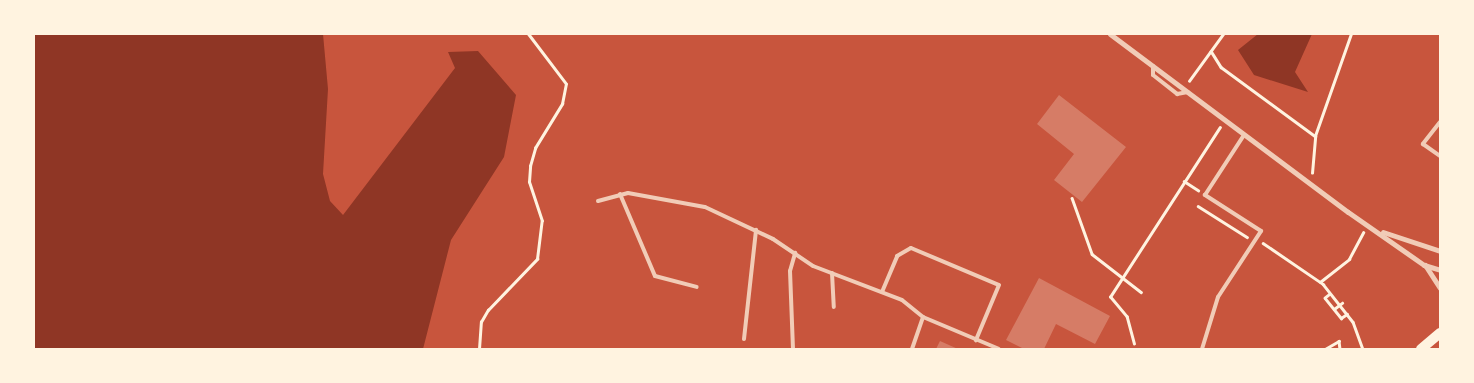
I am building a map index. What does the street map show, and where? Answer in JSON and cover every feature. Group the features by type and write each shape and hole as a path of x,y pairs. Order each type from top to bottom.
{"main road":[{"path":"1421,349 1440,334"}],"street":[{"path":"1110,34 1310,184 1378,230 1424,265 1440,288"},
{"path":"1378,230 1440,251"},
{"path":"1424,265 1440,270"}],"lane":[{"path":"1440,122 1423,144 1440,156"},
{"path":"1202,349 1218,297 1261,231 1205,195 1244,135"},
{"path":"620,194 652,259 655,276 697,287"},
{"path":"598,200 620,194 685,200 756,230 832,274 902,300 923,317 999,349"},
{"path":"744,339 756,230"},
{"path":"882,292 897,256 911,248 999,285 976,340"},
{"path":"793,349 790,271 795,254"},
{"path":"832,274 834,307"},
{"path":"912,349 923,317"}],"path":[{"path":"479,349 481,322 488,310 537,259 542,221 530,182 530,166 535,148 562,104 566,84 528,34"},
{"path":"1186,91 1223,34"},
{"path":"1310,184 1315,136 1351,34"},
{"path":"1211,51 1221,67 1315,136"},
{"path":"1134,344 1127,317 1110,297 1220,127"},
{"path":"1184,181 1205,195"},
{"path":"1072,198 1086,245 1122,279 1141,292"},
{"path":"1198,206 1254,242"},
{"path":"1320,282 1349,259 1363,232"},
{"path":"1272,249 1320,282 1341,304 1363,349"},
{"path":"1330,294 1325,298 1341,318 1347,314"},
{"path":"1334,309 1341,304"},
{"path":"1325,348 1339,341 1340,348"},
{"path":"1335,349 1348,349"}],"shaded area":[{"path":"34,34 323,34 328,89 323,174 330,201 343,215 455,68 448,52 478,51 516,95 504,157 451,240 423,349 34,349"},
{"path":"1258,34 1312,34 1295,72 1308,92 1254,75 1238,50"}],"building":[{"path":"1059,95 1126,147 1082,202 1054,180 1074,154 1037,124"},
{"path":"1039,278 1110,316 1095,344 1056,324 1044,349 1024,349 1006,340"},
{"path":"940,341 958,349 936,349"}]}
